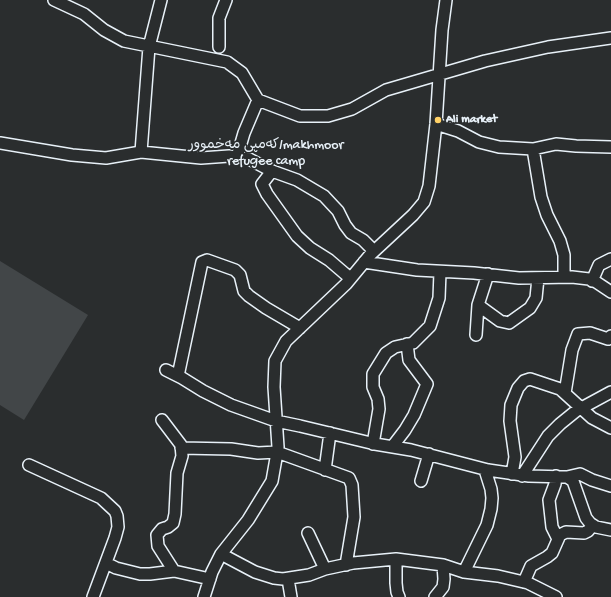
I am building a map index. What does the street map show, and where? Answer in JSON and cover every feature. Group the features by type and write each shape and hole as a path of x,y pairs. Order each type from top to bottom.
{"street":[{"path":"54,0 84,14 104,30 124,41 227,62 242,73 258,100 300,116 328,116 352,109 386,90 485,61 548,47 611,38"},
{"path":"141,152 149,47 161,0"},
{"path":"219,46 219,18 226,0"},
{"path":"204,597 221,554 248,520 272,481 277,452 274,387 275,361 286,341 350,278 374,251 413,215 424,202 429,186 436,124 442,30 446,0"},
{"path":"237,158 244,133 258,100"},
{"path":"436,124 458,131 479,142 498,147 533,149 556,144 611,148"},
{"path":"0,143 72,155 106,158 141,152 201,158 229,156 249,159 272,171 297,180 324,196 338,211 348,229 363,240 374,251"},
{"path":"533,149 541,197 547,215 560,241 564,255 564,277"},
{"path":"272,171 262,184 297,236 310,248 330,260 350,278"},
{"path":"592,280 599,265 611,259"},
{"path":"178,376 202,262 207,260 235,270 240,275 244,291 248,296 300,328"},
{"path":"364,262 440,272 488,274 519,278 564,277 592,280 611,292"},
{"path":"372,444 379,409 378,399 373,387 373,374 386,353 396,347 413,343 430,326 439,298 440,272"},
{"path":"476,334 478,305 488,274"},
{"path":"478,305 500,321 509,323 530,308 536,298 538,278"},
{"path":"565,393 572,350 578,334 590,333 608,339 611,336"},
{"path":"392,447 414,415 427,384 409,360 406,344"},
{"path":"166,370 202,391 231,405 276,421 372,444 429,454 485,470 517,475 562,476 580,474 592,480 611,486"},
{"path":"517,475 510,421 512,405 518,388 524,381 530,379 560,389 592,418 611,428"},
{"path":"517,475 548,436 569,416 611,392"},
{"path":"162,420 181,445 182,456 177,473 176,507 173,523 162,529 157,535 158,546 174,571"},
{"path":"325,470 330,433"},
{"path":"181,448 231,448 258,453 277,452 349,478 352,485 354,517 346,565"},
{"path":"420,481 429,454"},
{"path":"29,465 102,498 115,511 118,527 93,597"},
{"path":"464,572 487,525 491,510 492,494 485,470"},
{"path":"562,476 573,481 586,518 593,525 611,530"},
{"path":"558,539 552,528 549,500 555,484 562,476"},
{"path":"524,582 531,566 552,553 560,535 566,532 584,533 593,525"},
{"path":"308,533 325,569"},
{"path":"221,554 255,572 274,578 288,579 309,575 325,569 367,561 396,559 443,565 464,572 498,576 524,582 552,596"},
{"path":"396,559 396,583 399,597"},
{"path":"106,563 116,568 140,574 174,571 210,579"},
{"path":"435,597 443,587 443,565"},
{"path":"288,579 291,597"}],"shaded area":[{"path":"0,261 88,315 24,420 0,405"}],"place":[{"name":"Ali market","path":"438,120"}],"district":[{"name":"کەمپی مەخموور/makhmoor refugee camp","path":"266,154"}]}
